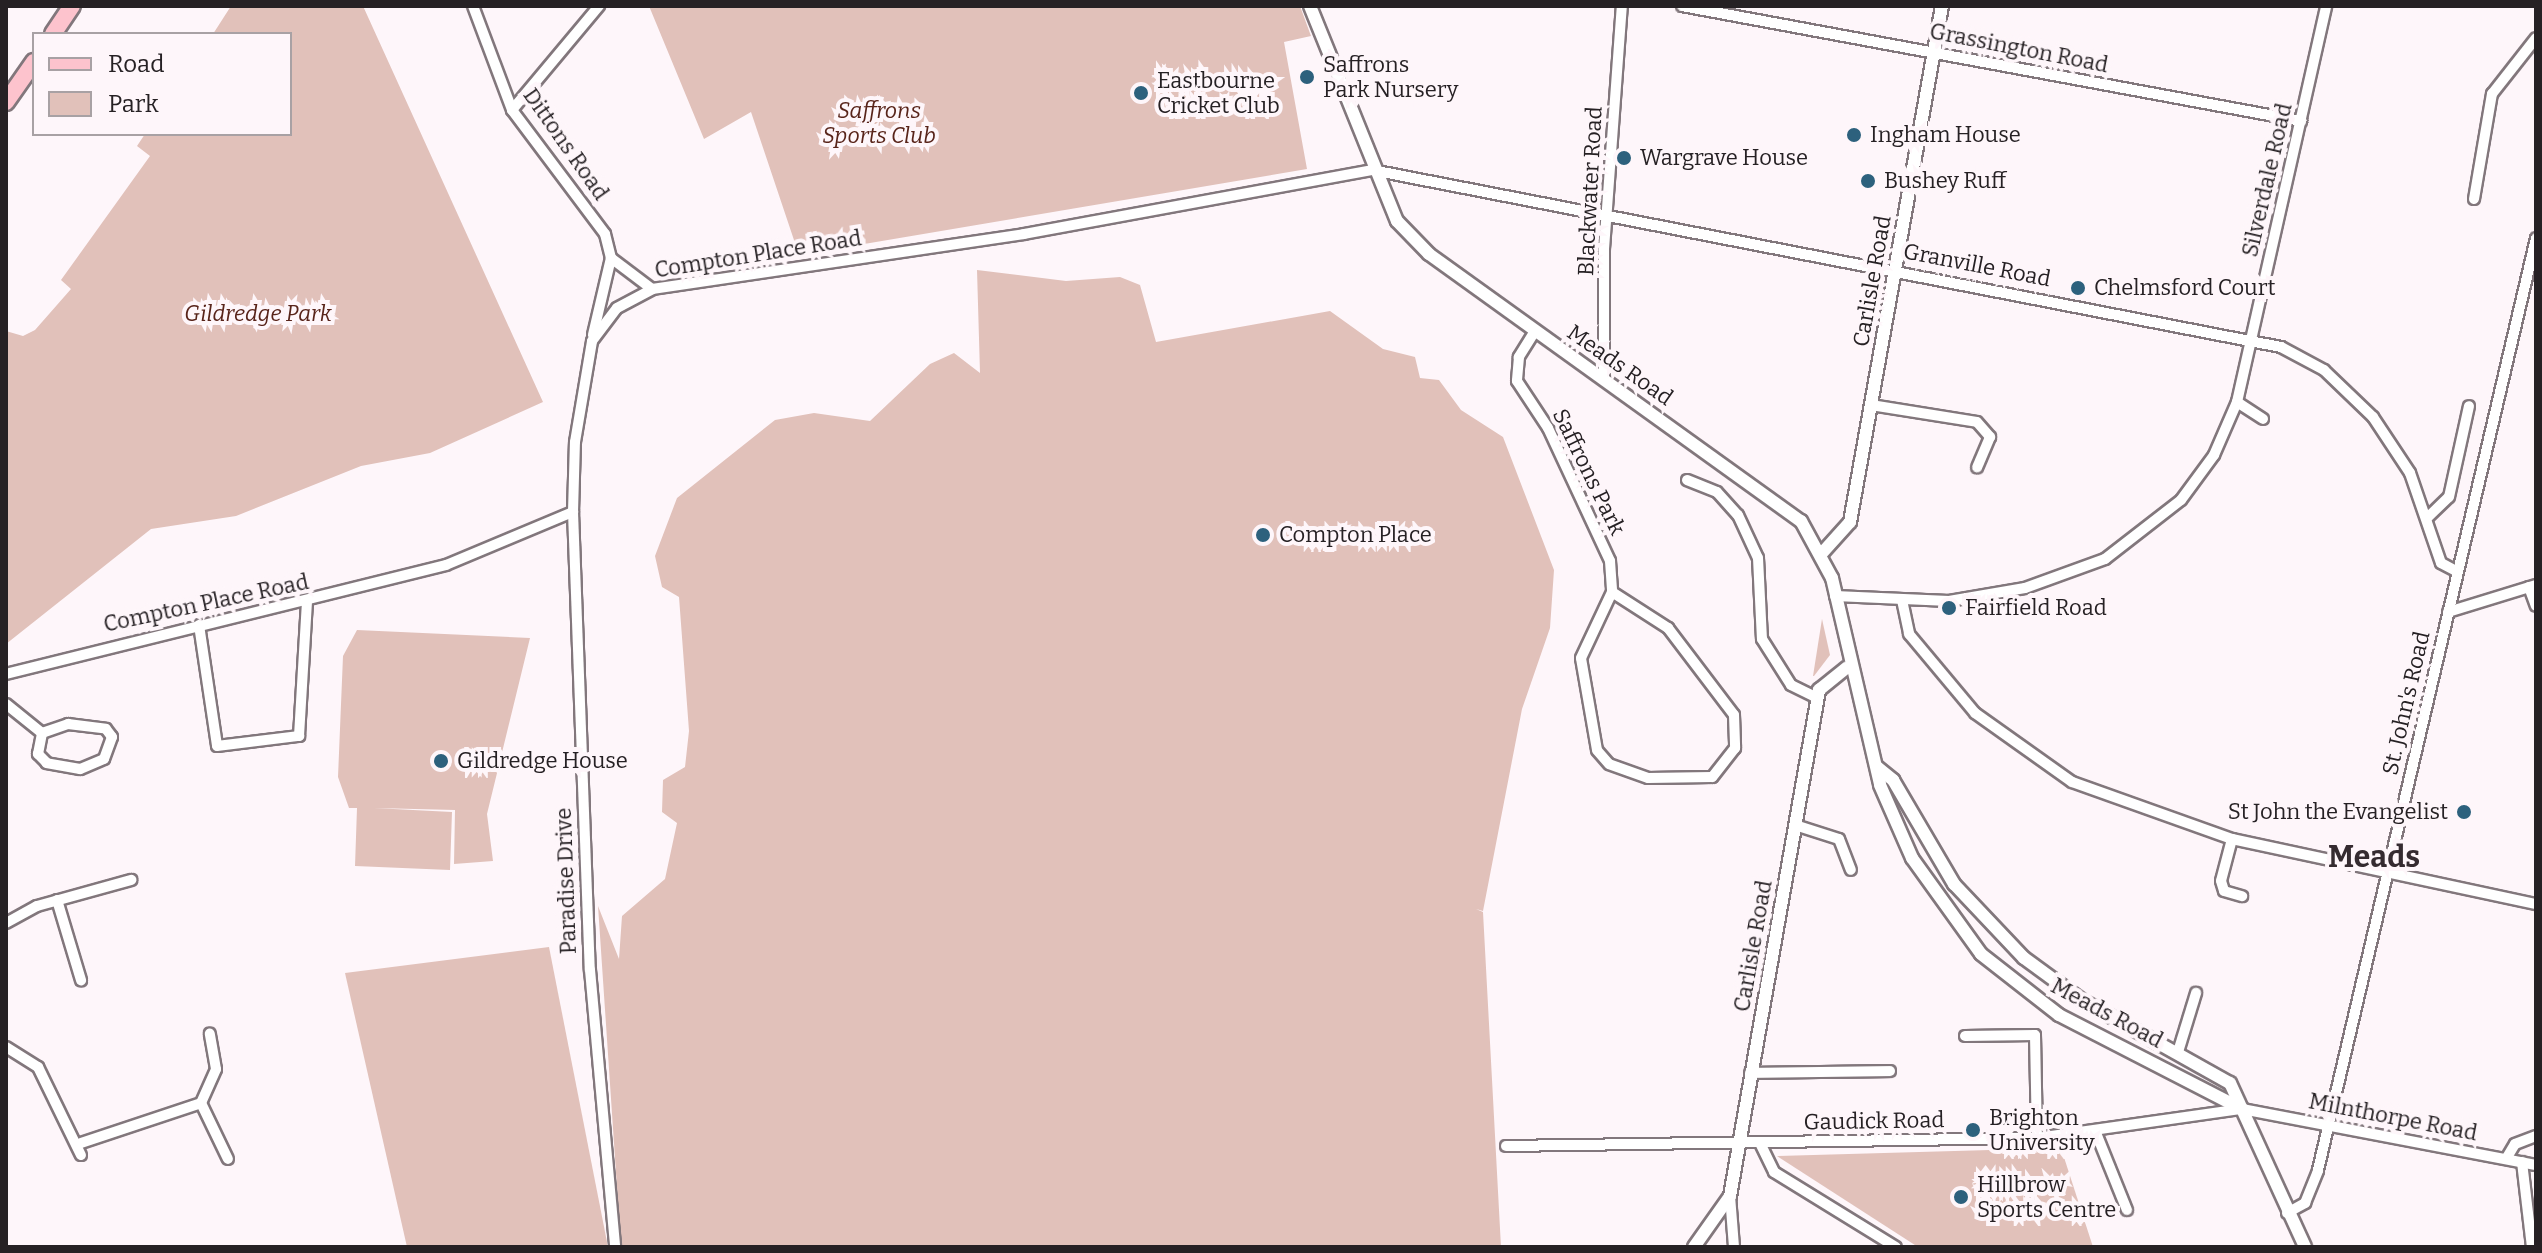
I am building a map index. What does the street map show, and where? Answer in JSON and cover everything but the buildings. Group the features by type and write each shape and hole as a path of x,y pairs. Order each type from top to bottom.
{"main road":[{"path":"54,32 72,6"},
{"path":"6,102 32,65"}],"street":[{"name":"Dittons Road","path":"473,6 512,110 605,234 611,258"},
{"path":"512,110 599,6"},
{"name":"Meads Road","path":"1310,6 1372,170 1397,221 1429,254 1779,500 1823,552 1835,596 1847,667 1877,767 1912,858 1981,954 2059,1015 2242,1109"},
{"name":"Blackwater Road","path":"1604,378 1607,212 1622,6"},
{"name":"Grassington Road","path":"1682,6 1714,9 2301,121"},
{"name":"Carlisle Road","path":"1823,552 1850,522 1942,6"},
{"name":"Silverdale Road","path":"1835,596 1902,600 2025,588 2127,547 2197,480 2237,402 2326,6"},
{"path":"2474,199 2492,94 2536,38"},
{"name":"Granville Road","path":"1372,170 1607,212 2252,339 2301,356 2345,387 2394,446 2427,518 2441,563 2458,572"},
{"name":"Compton Place Road","path":"592,341 617,308 652,289 1024,234 1372,170"},
{"name":"St. John's Road","path":"2287,1213 2312,1193 2536,238"},
{"path":"573,512 592,341 611,258 652,289"},
{"name":"Saffrons Park","path":"1535,331 1519,357 1517,381 1548,428 1610,561 1612,592"},
{"path":"2237,402 2263,419"},
{"path":"1871,405 1977,422 1990,437 1977,467"},
{"path":"2427,518 2449,497 2469,406"},
{"path":"1687,480 1717,492 1738,515 1758,558 1762,639 1791,685 1818,698 1826,679 1847,667"},
{"name":"Compton Place Road","path":"6,674 199,625 307,603 446,565 573,512"},
{"name":"Paradise Drive","path":"573,512 590,970 615,1247"},
{"path":"2448,612 2532,586 2536,606"},
{"path":"1612,592 1668,628 1729,707 1738,740 1712,777 1648,778 1609,764 1597,750 1581,658 1612,592"},
{"path":"1902,600 1909,634 1940,674 2028,755 2142,811 2232,839 2388,875 2536,904"},
{"path":"199,625 217,746 299,736 307,603"},
{"name":"Carlisle Road","path":"1734,1247 1730,1196 1737,1145 1818,698"},
{"path":"6,704 42,733 92,724 112,737 110,750 91,766 61,768 38,754 42,733"},
{"name":"Meads Road","path":"1877,767 1893,780 1954,884 2010,945 2064,990 2230,1083 2305,1247"},
{"path":"1795,825 1839,839 1851,870"},
{"path":"2232,839 2221,881 2224,891 2242,896"},
{"path":"6,923 103,880 131,880"},
{"path":"57,900 81,980"},
{"path":"2178,1052 2196,993"},
{"path":"81,1143 201,1103 216,1069 210,1034"},
{"path":"1965,1036 2035,1035 2037,1138"},
{"path":"6,1047 38,1067 81,1143 81,1155"},
{"path":"1750,1073 1890,1071"},
{"path":"201,1103 228,1159"},
{"name":"Milnthorpe Road","path":"2242,1109 2536,1165"},
{"name":"Gaudick Road","path":"1506,1146 1761,1145 2037,1138 2096,1133 2242,1109"},
{"path":"2096,1133 2127,1210"},
{"path":"2506,1159 2515,1144 2536,1136"},
{"path":"1761,1145 1774,1172 1896,1247"},
{"path":"2522,1162 2532,1247"},
{"path":"1694,1247 1730,1196"}],"green space":[{"name":"Gildredge Park","path":"231,6 363,6 543,402 430,453 361,466 236,516 151,529 6,644 6,331 23,336 35,330 71,289 61,280 150,156 137,146 144,136 292,136 292,32 214,32"},
{"name":"Saffrons Sports Club","path":"649,6 1300,6 1311,36 1284,42 1307,169 799,255 751,112 704,139"},
{"path":"977,270 1066,281 1120,277 1140,285 1156,342 1330,311 1383,349 1415,357 1420,378 1439,380 1461,410 1503,437 1554,570 1550,628 1522,709 1483,911 1476,909 1483,912 1501,1247 621,1247 598,906 619,959 622,916 665,879 677,823 662,812 663,780 685,767 689,731 679,597 662,587 655,556 677,498 775,420 814,413 870,421 930,364 954,353 980,373"},
{"path":"1822,619 1830,655 1813,676"},
{"path":"357,630 530,638 487,814 493,861 454,864 455,810 374,808 452,812 450,870 355,866 357,808 349,808 338,777 343,656"},
{"path":"549,947 608,1247 407,1247 345,973"},
{"name":"Hillbrow Sports Centre","path":"2061,1148 2093,1247 1918,1247 1777,1156"}],"place":[{"name":"Saffrons Park Nursery","path":"1307,77"},
{"name":"Eastbourne Cricket Club","path":"1141,93"},
{"name":"Ingham House","path":"1854,135"},
{"name":"Wargrave House","path":"1624,158"},
{"name":"Bushey Ruff","path":"1868,181"},
{"name":"Chelmsford Court","path":"2078,288"},
{"name":"Compton Place","path":"1263,535"},
{"name":"Fairfield Road","path":"1949,608"},
{"name":"Gildredge House","path":"441,761"},
{"name":"St John the Evangelist","path":"2464,812"},
{"name":"Brighton University","path":"1973,1130"},
{"name":"Hillbrow Sports Centre","path":"1961,1197"}],"district":[{"name":"Meads","path":"2374,857"}]}
